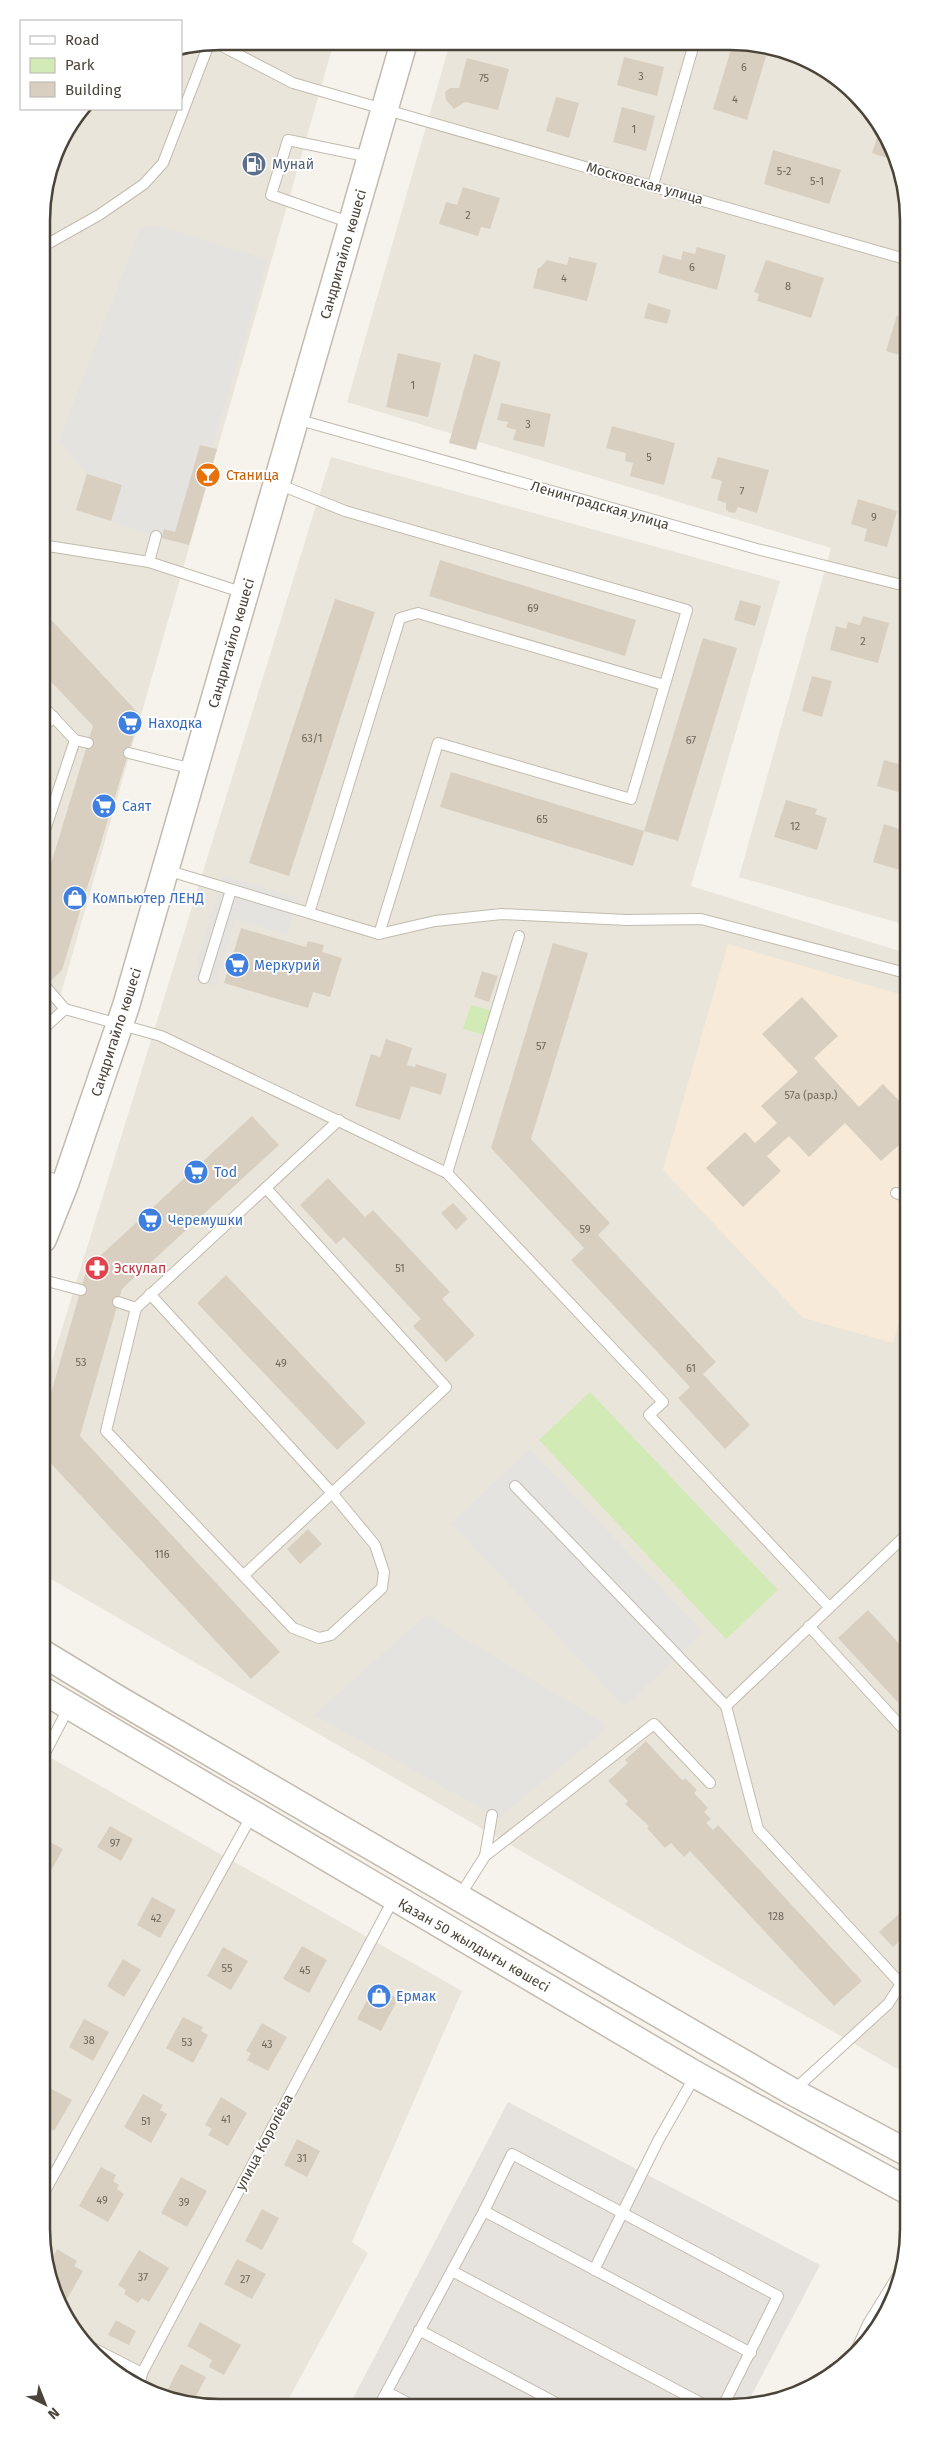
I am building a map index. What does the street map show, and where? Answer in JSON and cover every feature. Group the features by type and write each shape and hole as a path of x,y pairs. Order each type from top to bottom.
{"street":[{"name":"Сандригайло көшесі","path":"50,1201 54,1180 121,1024 402,50"},
{"path":"50,1658 793,2092 900,2149"},
{"name":"Қазан 50 жылдығы көшесі","path":"50,1695 696,2075 900,2187"}],"lane":[{"path":"50,243 99,215 144,184 163,163 207,50"},
{"name":"Московская улица","path":"229,50 293,83 900,257"},
{"path":"653,186 692,50"},
{"path":"352,223 272,194 288,140 371,158"},
{"name":"Ленинградская улица","path":"295,419 757,549 900,585"},
{"path":"277,484 345,511 687,610 631,799 438,743 379,934"},
{"path":"149,562 156,536"},
{"path":"50,546 149,562 245,593"},
{"path":"309,913 400,618 418,613 664,686"},
{"path":"50,713 75,740 88,743"},
{"path":"50,721 54,717"},
{"path":"50,815 75,740"},
{"path":"129,753 194,769"},
{"path":"165,870 379,934 435,921 502,914 627,920 701,919 900,971"},
{"path":"204,978 231,890"},
{"path":"447,1173 519,936"},
{"path":"50,991 66,1008 161,1036 447,1173 663,1402 649,1415 829,1607"},
{"path":"50,1023 66,1008"},
{"path":"150,1294 332,1492 375,1545 384,1572 382,1588 331,1635 319,1638 293,1628 106,1430 136,1308 150,1294 339,1120"},
{"path":"244,1575 446,1387 266,1188"},
{"path":"896,1193 900,1194"},
{"path":"50,1282 81,1290"},
{"path":"118,1302 136,1308"},
{"path":"514,1486 726,1706 758,1829 900,1983"},
{"path":"726,1706 900,1541"},
{"path":"809,1626 900,1725"},
{"path":"50,1742 69,1706"},
{"path":"459,1897 485,1856 654,1724 710,1783"},
{"path":"50,2182 252,1815"},
{"path":"485,1856 492,1815"},
{"name":"улица Королёва","path":"141,2379 142,2373 394,1898"},
{"path":"793,2092 888,2004 900,1986"},
{"path":"594,2270 621,2212 658,2141 696,2075"},
{"path":"383,2399 484,2211 512,2154 778,2296 727,2399"},
{"path":"484,2211 751,2353"},
{"path":"452,2271 694,2399"},
{"path":"864,2333 888,2292"},
{"path":"419,2330 549,2399"},
{"path":"107,2355 142,2373"},
{"path":"387,2392 400,2399"}],"shaded area":[{"path":"209,50 332,50 50,1033 50,209 59,165 73,135 91,110 182,110 182,54"},
{"path":"448,50 741,50 785,59 824,79 842,92 865,117 877,135 887,155 899,198 900,923 739,877 831,548 347,402"},
{"path":"157,225 268,260 212,448 200,445 175,532 164,529 161,538 76,510 87,474 59,441 140,228"},
{"path":"331,457 780,581 691,886 900,951 900,2070 50,1578 50,1367"},
{"path":"223,876 299,898 287,935 235,919 215,986 192,980"},
{"path":"728,944 900,994 900,1318 893,1343 803,1318 663,1170"},
{"path":"530,1449 703,1632 624,1707 451,1523"},
{"path":"426,1615 604,1723 605,1730 499,1818 314,1715"},
{"path":"50,1757 462,1991 352,2242 368,2253 289,2399 209,2399 187,2396 155,2386 117,2364 85,2332 73,2314 63,2294 56,2273 51,2251 50,2229"},
{"path":"508,2102 820,2265 750,2398 353,2399"}],"green space":[{"path":"471,1005 492,1011 485,1035 463,1029"},
{"path":"590,1392 778,1590 726,1639 539,1440"}],"building":[{"path":"731,50 750,51 766,56 747,120 713,109"},
{"path":"624,57 664,67 657,96 617,85"},
{"path":"467,58 509,69 498,110 465,102 454,109 446,100 445,92 450,88 459,88"},
{"path":"556,97 579,103 569,138 546,131"},
{"path":"622,107 655,116 646,151 613,142"},
{"path":"878,136 888,158 872,153"},
{"path":"773,150 841,170 829,204 764,184"},
{"path":"463,187 500,198 490,229 481,227 478,236 439,224 446,202 457,205"},
{"path":"697,247 726,255 717,290 658,273 663,255 681,260 683,251 695,254"},
{"path":"569,257 597,263 587,301 533,288 538,268 547,260 567,265"},
{"path":"766,260 824,278 811,318 757,301 759,294 754,292"},
{"path":"648,303 671,310 667,324 644,318"},
{"path":"897,315 900,316 900,355 886,351"},
{"path":"398,353 441,363 428,417 386,407"},
{"path":"474,354 501,362 476,450 449,443"},
{"path":"501,403 551,414 544,447 513,440 516,430 506,427 508,422 497,420"},
{"path":"612,426 675,443 664,485 630,476 633,463 625,461 626,453 606,448"},
{"path":"200,445 217,449 189,545 161,538 164,529 175,532"},
{"path":"718,457 769,470 757,513 738,507 735,513 729,512 726,509 726,503 717,500 722,481 711,478"},
{"path":"87,474 122,485 111,521 76,510"},
{"path":"858,499 897,511 887,547 864,541 867,529 851,524"},
{"path":"440,560 636,620 625,656 429,596"},
{"path":"335,599 375,612 289,876 249,863"},
{"path":"740,600 761,606 755,626 734,620"},
{"path":"863,616 889,623 878,663 830,650 836,626 846,629 848,622 860,625"},
{"path":"50,619 140,715 62,970 50,981 50,867 93,726 50,680"},
{"path":"703,638 737,648 678,841 644,831"},
{"path":"812,676 832,681 822,717 802,711"},
{"path":"884,760 900,764 900,792 877,786"},
{"path":"451,772 644,831 633,866 440,807"},
{"path":"786,800 817,809 815,814 827,818 817,850 774,837"},
{"path":"884,824 900,829 900,870 873,862"},
{"path":"241,928 306,947 308,941 324,945 322,952 342,958 330,997 313,992 308,1008 224,983"},
{"path":"553,943 588,953 531,1139 610,1223 598,1235 716,1362 703,1374 750,1425 725,1449 678,1398 690,1387 571,1260 584,1248 491,1148"},
{"path":"482,971 498,976 489,1002 474,997"},
{"path":"802,997 838,1036 814,1058 859,1107 883,1084 900,1102 900,1144 881,1161 845,1123 809,1157 789,1136 767,1156 781,1171 743,1207 706,1168 745,1132 755,1143 777,1123 761,1106 798,1072 762,1034"},
{"path":"386,1039 412,1048 407,1065 415,1067 416,1064 447,1074 441,1095 411,1086 400,1120 355,1106 371,1054 380,1057"},
{"path":"252,1116 279,1145 122,1289 80,1436 280,1652 251,1679 50,1462 50,1397 87,1268"},
{"path":"328,1178 365,1217 373,1210 450,1292 442,1299 475,1335 446,1362 413,1326 421,1319 344,1237 336,1244 300,1205"},
{"path":"453,1203 468,1219 456,1230 441,1213"},
{"path":"226,1275 366,1423 337,1450 197,1303"},
{"path":"308,1529 322,1544 300,1564 287,1549"},
{"path":"868,1610 900,1644 900,1704 838,1638"},
{"path":"646,1741 683,1781 685,1778 697,1790 694,1793 708,1808 704,1812 711,1819 706,1823 713,1830 718,1825 862,1981 834,2006 690,1851 684,1857 671,1843 665,1848 647,1828 649,1826 625,1804 628,1801 608,1781 628,1763 625,1760"},
{"path":"110,1826 133,1839 121,1861 97,1847"},
{"path":"50,1842 63,1849 50,1872"},
{"path":"152,1897 176,1910 160,1938 137,1925"},
{"path":"900,1913 900,1940 893,1947 879,1932"},
{"path":"302,1946 327,1960 309,1993 283,1979"},
{"path":"223,1947 248,1961 231,1990 207,1976"},
{"path":"123,1959 141,1970 124,1997 107,1986"},
{"path":"374,1987 398,1999 381,2031 357,2019"},
{"path":"183,2017 203,2027 201,2031 208,2035 193,2063 166,2048"},
{"path":"84,2019 109,2032 93,2061 69,2047"},
{"path":"262,2023 287,2037 268,2071 247,2060 251,2053 246,2051"},
{"path":"50,2088 72,2100 54,2131 50,2128"},
{"path":"143,2094 163,2105 160,2110 167,2114 151,2143 124,2127"},
{"path":"221,2097 247,2113 228,2146 208,2135 212,2129 205,2125"},
{"path":"297,2139 320,2151 307,2177 284,2165"},
{"path":"101,2167 116,2175 113,2181 119,2185 117,2189 124,2194 108,2222 79,2206"},
{"path":"181,2177 207,2191 187,2227 161,2213"},
{"path":"262,2209 279,2218 262,2250 245,2241"},
{"path":"57,2249 77,2261 74,2266 83,2271 67,2299 63,2294 53,2258"},
{"path":"139,2250 169,2268 149,2302 142,2298 138,2303 124,2294 126,2290 118,2285"},
{"path":"237,2259 266,2274 252,2299 224,2284"},
{"path":"116,2320 136,2331 129,2345 108,2335"},
{"path":"200,2322 241,2345 224,2375 209,2367 212,2360 187,2346"},
{"path":"181,2364 206,2377 196,2397 176,2393 168,2389"}],"place":[{"name":"Мунай","path":"254,164"},
{"name":"Станица","path":"208,475"},
{"name":"Находка","path":"130,723"},
{"name":"Саят","path":"104,806"},
{"name":"Компьютер ЛЕНД","path":"75,898"},
{"name":"Меркурий","path":"237,965"},
{"name":"Tod","path":"196,1172"},
{"name":"Черемушки","path":"150,1220"},
{"name":"Эскулап","path":"97,1268"},
{"name":"Ермак","path":"379,1996"}]}
